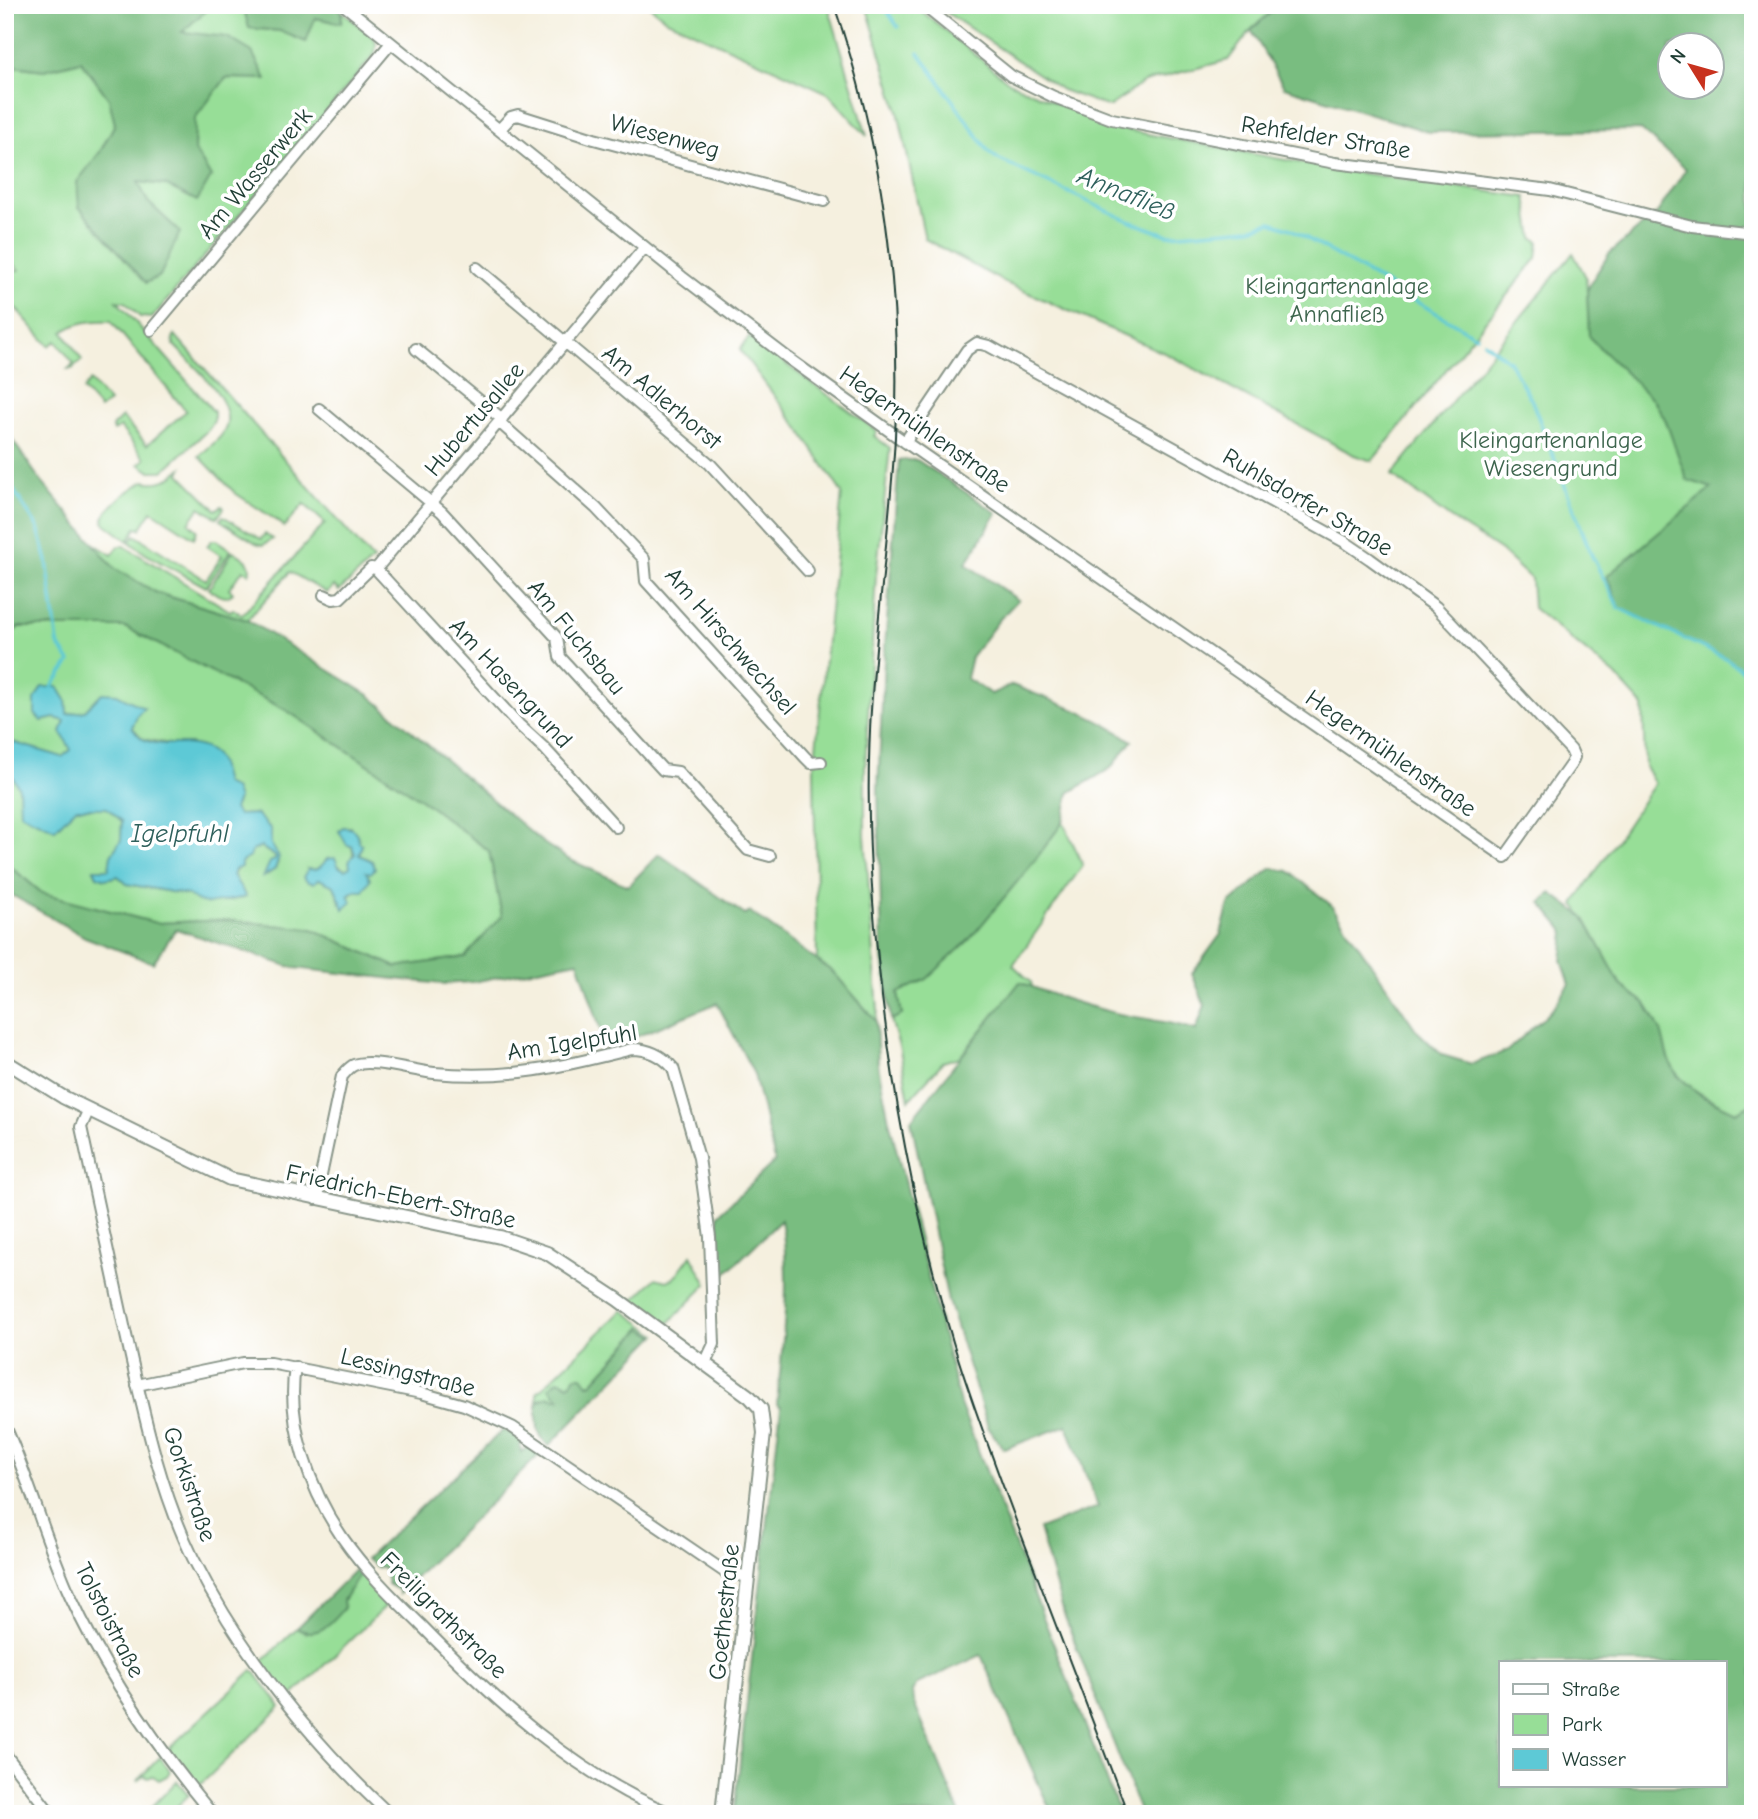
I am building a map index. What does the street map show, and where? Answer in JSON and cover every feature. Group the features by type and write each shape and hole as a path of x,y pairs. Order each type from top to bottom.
{"street":[{"name":"Hegermühlenstraße","path":"344,5 784,355 905,442 1505,857"},
{"name":"Rehfelder Straße","path":"923,5 1011,76 1112,119 1323,161 1550,190 1692,226 1753,233"},
{"name":"Am Wasserwerk","path":"151,330 391,43"},
{"name":"Wiesenweg","path":"500,129 511,117 518,115 594,139 824,201"},
{"name":"Hubertusallee","path":"324,596 340,598 371,568 376,569 645,247"},
{"name":"Am Adlerhorst","path":"477,268 710,464 808,571"},
{"name":"Ruhlsdorfer Straße","path":"905,442 967,350 977,343 1001,353 1362,554 1436,607 1571,750 1574,757 1571,764 1505,857"},
{"name":"Am Hirschwechsel","path":"416,349 500,420 596,508 644,559 646,580 805,757 811,762 821,762"},
{"name":"Am Fuchsbau","path":"319,409 442,512 557,638 561,657 663,770 678,772 748,850 770,856"},
{"name":"Am Hasengrund","path":"376,569 617,827"},
{"name":"Am Igelpfuhl","path":"316,1199 342,1076 350,1066 364,1063 416,1071 492,1075 536,1072 632,1049 647,1049 666,1060 673,1068 699,1158 712,1254 714,1344 705,1363"},
{"name":"Friedrich-Ebert-Straße","path":"6,1063 63,1097 230,1179 478,1232 531,1246 565,1263 705,1363 750,1396 762,1414"},
{"name":"Gorkistraße","path":"89,1110 81,1127 137,1385 174,1512 193,1558 253,1658 317,1742 389,1814"},
{"name":"Lessingstraße","path":"137,1385 243,1363 270,1363 421,1393 485,1414 512,1427 724,1572 749,1577"},
{"name":"Freiligrathstraße","path":"295,1367 293,1399 297,1432 312,1478 342,1537 377,1581 458,1663 566,1754 616,1787 672,1814"},
{"name":"Goethestraße","path":"722,1814 764,1433 762,1414"},
{"name":"Tolstoistraße","path":"5,1426 66,1585 85,1623 138,1715 212,1814"},
{"path":"5,1754 51,1814"}],"green space":[{"path":"5,5 212,5 182,32 227,37 252,52 266,79 226,78 195,118 194,149 211,177 197,201 165,185 138,182 148,202 180,232 160,276 146,283 79,207 77,182 100,152 115,124 109,99 81,61 44,70 5,65"},
{"path":"212,5 250,5 245,11 250,28 280,31 306,42 315,18 341,23 342,11 374,38 375,54 152,318 140,317 125,302 117,301 214,412 214,421 209,429 163,471 149,471 139,464 145,459 120,427 114,431 112,427 122,417 147,445 186,411 111,321 86,322 63,332 82,360 72,369 68,369 74,364 56,341 49,346 5,296 5,274 19,270 5,253 5,65 44,70 81,61 109,99 115,124 100,152 78,182 180,232 148,202 137,181 165,185 211,177 194,149 195,118 226,78 265,79 181,32"},
{"path":"250,5 334,5 342,11 341,23 315,18 306,42 280,31 249,28 244,10"},
{"path":"648,5 828,5 867,136 828,93 667,20"},
{"name":"Kleingartenanlage Annafließ","path":"866,5 914,5 1009,82 1110,127 1339,170 1526,197 1533,238 1539,241 1537,258 1372,461 1354,455 1171,356 1006,283 925,239 898,111"},
{"path":"935,5 1279,5 1251,30 1228,60 1144,82 1109,107 1062,90"},
{"path":"1279,5 1753,5 1753,678 1727,659 1619,608 1607,576 1712,488 1687,480 1665,419 1654,401 1589,337 1587,291 1591,282 1609,254 1657,213 1686,169 1641,130 1429,132 1284,87 1251,30"},
{"name":"Kleingartenanlage Wiesengrund","path":"1573,253 1586,277 1590,337 1654,401 1713,488 1727,659 1753,678 1753,1103 1736,1112 1696,1091 1679,1076 1667,1056 1652,1013 1619,983 1574,904 1655,783 1645,767 1643,706 1615,675 1533,608 1531,579 1501,551 1392,475"},
{"path":"175,335 373,560 339,591 334,586 327,593 290,572 247,620 157,593 114,568 93,543 112,555 119,546 124,546 230,611 233,609 242,615 325,523 304,504 284,527 235,493 199,456 223,433 227,422 226,410 213,386 174,345"},
{"path":"749,337 877,431 874,436 890,448 876,576 865,766 865,836 878,1011 876,1021 834,973 817,960 814,768 842,493 803,434 740,350"},
{"path":"90,381 109,402 100,409 83,390"},
{"path":"5,418 13,441 40,480 114,568 157,593 247,620 369,695 542,842 568,859 628,886 659,854 745,915 750,912 834,973 876,1021 878,1066 889,1120 960,1404 1120,1814 1052,1814 981,1655 917,1684 912,1691 913,1701 960,1814 734,1814 781,1407 777,1404 786,1264 781,1220 720,1279 718,1215 775,1161 754,1074 717,1003 607,1049 578,961 473,982 442,984 294,968 176,929 153,963 85,937 5,891 5,862 42,893 156,923 226,920 312,929 396,967 465,957 502,916 489,851 422,800 286,710 125,627 19,627 5,640"},
{"path":"899,460 917,460 997,513 966,564 1018,600 971,657 966,678 991,694 1012,685 1089,716 1132,741 1111,768 1069,793 1063,822 1032,864 969,940 927,979 898,993 902,1015 891,1020 882,950 878,789 884,661"},
{"path":"182,468 180,474 216,510 222,506 224,508 217,518 200,507 189,523 197,530 194,538 152,511 128,541 104,523 103,518 111,507 132,489 144,481 165,480"},
{"path":"223,516 261,539 265,534 273,539 263,545 256,543 220,520"},
{"path":"135,535 206,580 222,556 207,546 212,540 231,550 206,587 147,555 130,542"},
{"path":"233,551 248,563 249,574 243,570 229,588 233,593 227,597 221,596 209,589"},
{"path":"19,627 125,627 286,710 422,800 489,851 502,916 465,957 396,967 312,929 226,920 156,923 42,893 5,862 5,764 19,788 21,813 55,829 75,808 107,808 122,821 121,840 111,855 109,869 94,870 97,876 106,879 118,876 127,884 216,902 246,897 233,875 241,862 250,857 251,851 260,847 276,857 264,877 275,869 278,862 271,844 271,829 256,814 238,815 233,809 238,799 234,789 224,784 219,763 191,744 170,744 143,739 132,727 144,708 102,693 85,711 67,714 66,700 58,688 42,687 41,721 55,718 65,721 61,732 72,749 62,757 12,742 5,722 5,640","holes":["343,827 350,827 358,837 359,855 372,861 365,871 370,879 340,902 334,886 319,879 308,869 319,868 327,859 346,870 350,867 352,847 339,831"]},
{"path":"1063,822 1083,865 1013,965 1031,982 1032,987 1020,983 960,1057 943,1062 909,1100 900,1050 891,1020 902,1014 897,993 927,979 1032,864"},
{"path":"1271,868 1289,871 1331,905 1417,1031 1442,1055 1472,1064 1507,1051 1551,1011 1570,984 1562,961 1565,932 1541,903 1551,893 1584,917 1621,985 1646,1004 1661,1031 1668,1058 1677,1075 1703,1097 1736,1112 1753,1103 1753,1814 1141,1814 1065,1617 1039,1529 1098,1507 1067,1425 1004,1449 988,1427 948,1301 911,1120 1020,982 1091,1007 1196,1030 1205,1005 1192,974 1221,934 1229,904"},
{"path":"691,1255 707,1284 666,1326 631,1302 656,1278 667,1281 674,1278"},
{"path":"623,1310 657,1335 642,1328 592,1383 569,1385 564,1382 560,1399 541,1398 537,1402 537,1393"},
{"path":"642,1328 655,1336 549,1446 544,1442 539,1432 537,1402 548,1396 560,1399 549,1388 558,1380 569,1385 576,1376 582,1376 588,1384 592,1383"},
{"path":"503,1430 525,1439 520,1446 521,1452 531,1445 542,1452 399,1594 399,1590 388,1584 385,1569 366,1559"},
{"path":"358,1567 362,1571 343,1600 344,1608 334,1620 317,1631 297,1628"},
{"path":"362,1571 390,1602 290,1698 261,1662 297,1628 305,1633 343,1600"},
{"path":"253,1670 281,1707 197,1788 167,1750"},
{"path":"160,1757 170,1771 167,1776 159,1780 153,1776 144,1776 137,1781"},
{"path":"177,1781 189,1795 169,1814 145,1814"}],"water":[{"name":"Igelpfuhl","path":"42,687 58,687 66,700 67,714 85,711 102,693 117,694 144,708 132,727 143,739 160,744 188,744 213,753 220,763 225,784 234,789 238,799 234,809 238,815 256,814 271,829 271,844 279,857 275,869 263,877 270,862 276,857 261,847 252,851 250,857 241,862 241,867 234,870 233,875 246,897 208,904 188,895 127,884 118,876 106,879 97,876 94,869 109,869 111,855 121,840 122,821 107,808 76,808 55,829 20,813 19,788 5,764 5,722 12,742 62,757 71,750 61,732 65,721 55,718 41,721 35,714 35,699"},
{"path":"343,827 356,833 362,845 359,855 372,861 375,868 371,873 366,872 370,879 363,891 353,891 348,895 352,902 344,909 334,886 319,879 314,883 308,882 303,877 308,869 319,868 327,859 335,858 339,867 345,870 350,867 349,861 355,854 352,846 347,845 339,831"}],"waterway":[{"name":"Annafließ","path":"883,5 898,27"},
{"name":"Annafließ","path":"919,53 989,152 998,159 1131,222 1168,235 1251,228 1271,222 1291,229 1476,336"},
{"name":"Annafließ","path":"1484,342 1509,361 1532,401 1592,556 1619,608 1727,659 1753,678"},
{"path":"5,477 38,528 47,561 58,644 70,662 52,687"}],"tram line":[{"path":"834,5 851,57 876,164 885,218 895,327 895,437 872,690 869,781 873,902 892,1069 924,1234 960,1365 1128,1814"}]}
